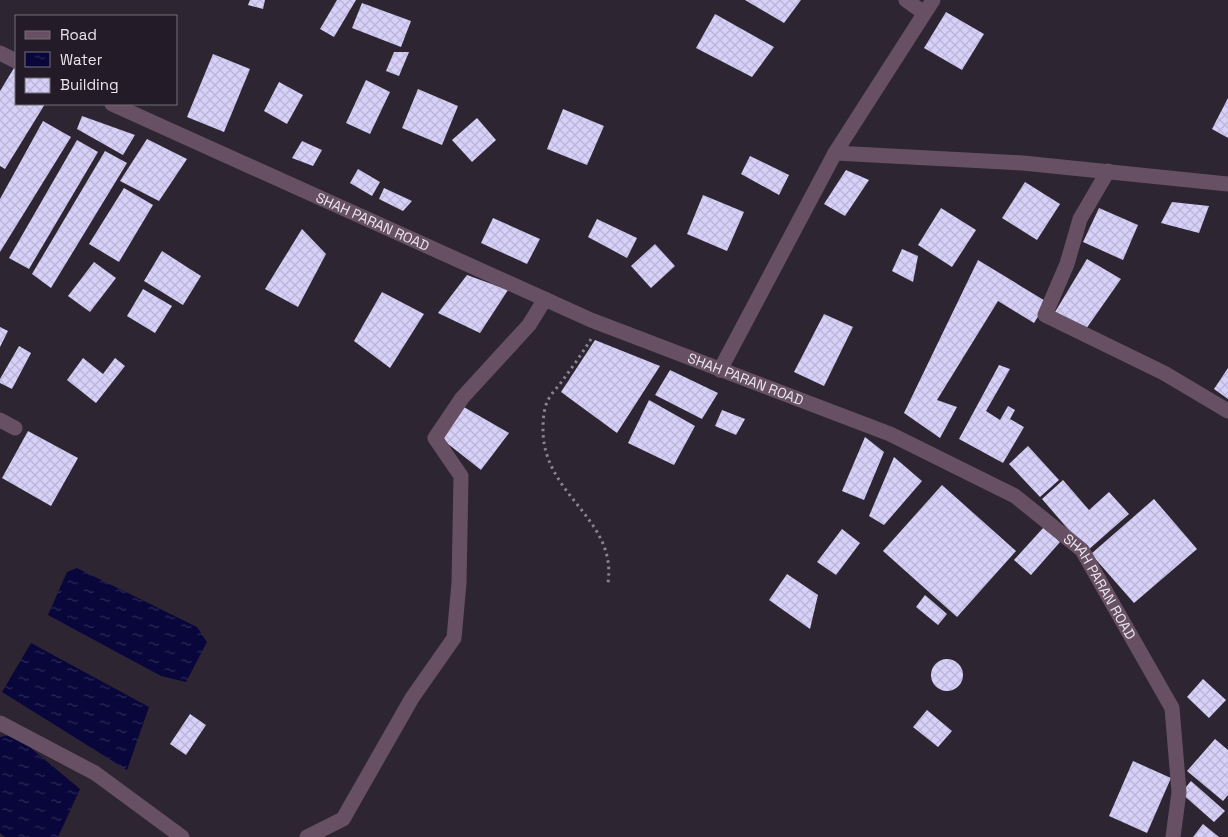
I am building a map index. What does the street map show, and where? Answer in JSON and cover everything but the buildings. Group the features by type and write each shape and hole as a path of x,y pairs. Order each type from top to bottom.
{"street":[{"path":"906,0 924,13"},
{"path":"720,370 834,153 933,0"},
{"path":"0,53 15,60"},
{"name":"SHAH PARAN ROAD","path":"114,105 601,324 890,434 1014,496 1082,550 1172,708 1179,792 1172,837"},
{"path":"834,153 1023,163 1228,184"},
{"path":"1108,172 1080,219 1067,264 1045,314 1164,373 1228,410"},
{"path":"307,837 343,819 412,698 454,638 459,583 461,476 435,438 462,398 529,325 544,299"},
{"path":"0,420 15,428"},
{"path":"0,723 95,773 182,837"}],"path":[{"path":"601,324 548,401 543,421 544,446 552,468 561,485 591,522 605,548 611,566 608,583"}],"water":[{"path":"77,568 197,627 207,642 186,682 161,676 48,615 67,572"},
{"path":"31,643 149,707 127,770 2,692"},
{"path":"14,734 80,789 58,837 5,837 0,833 0,737"}]}
